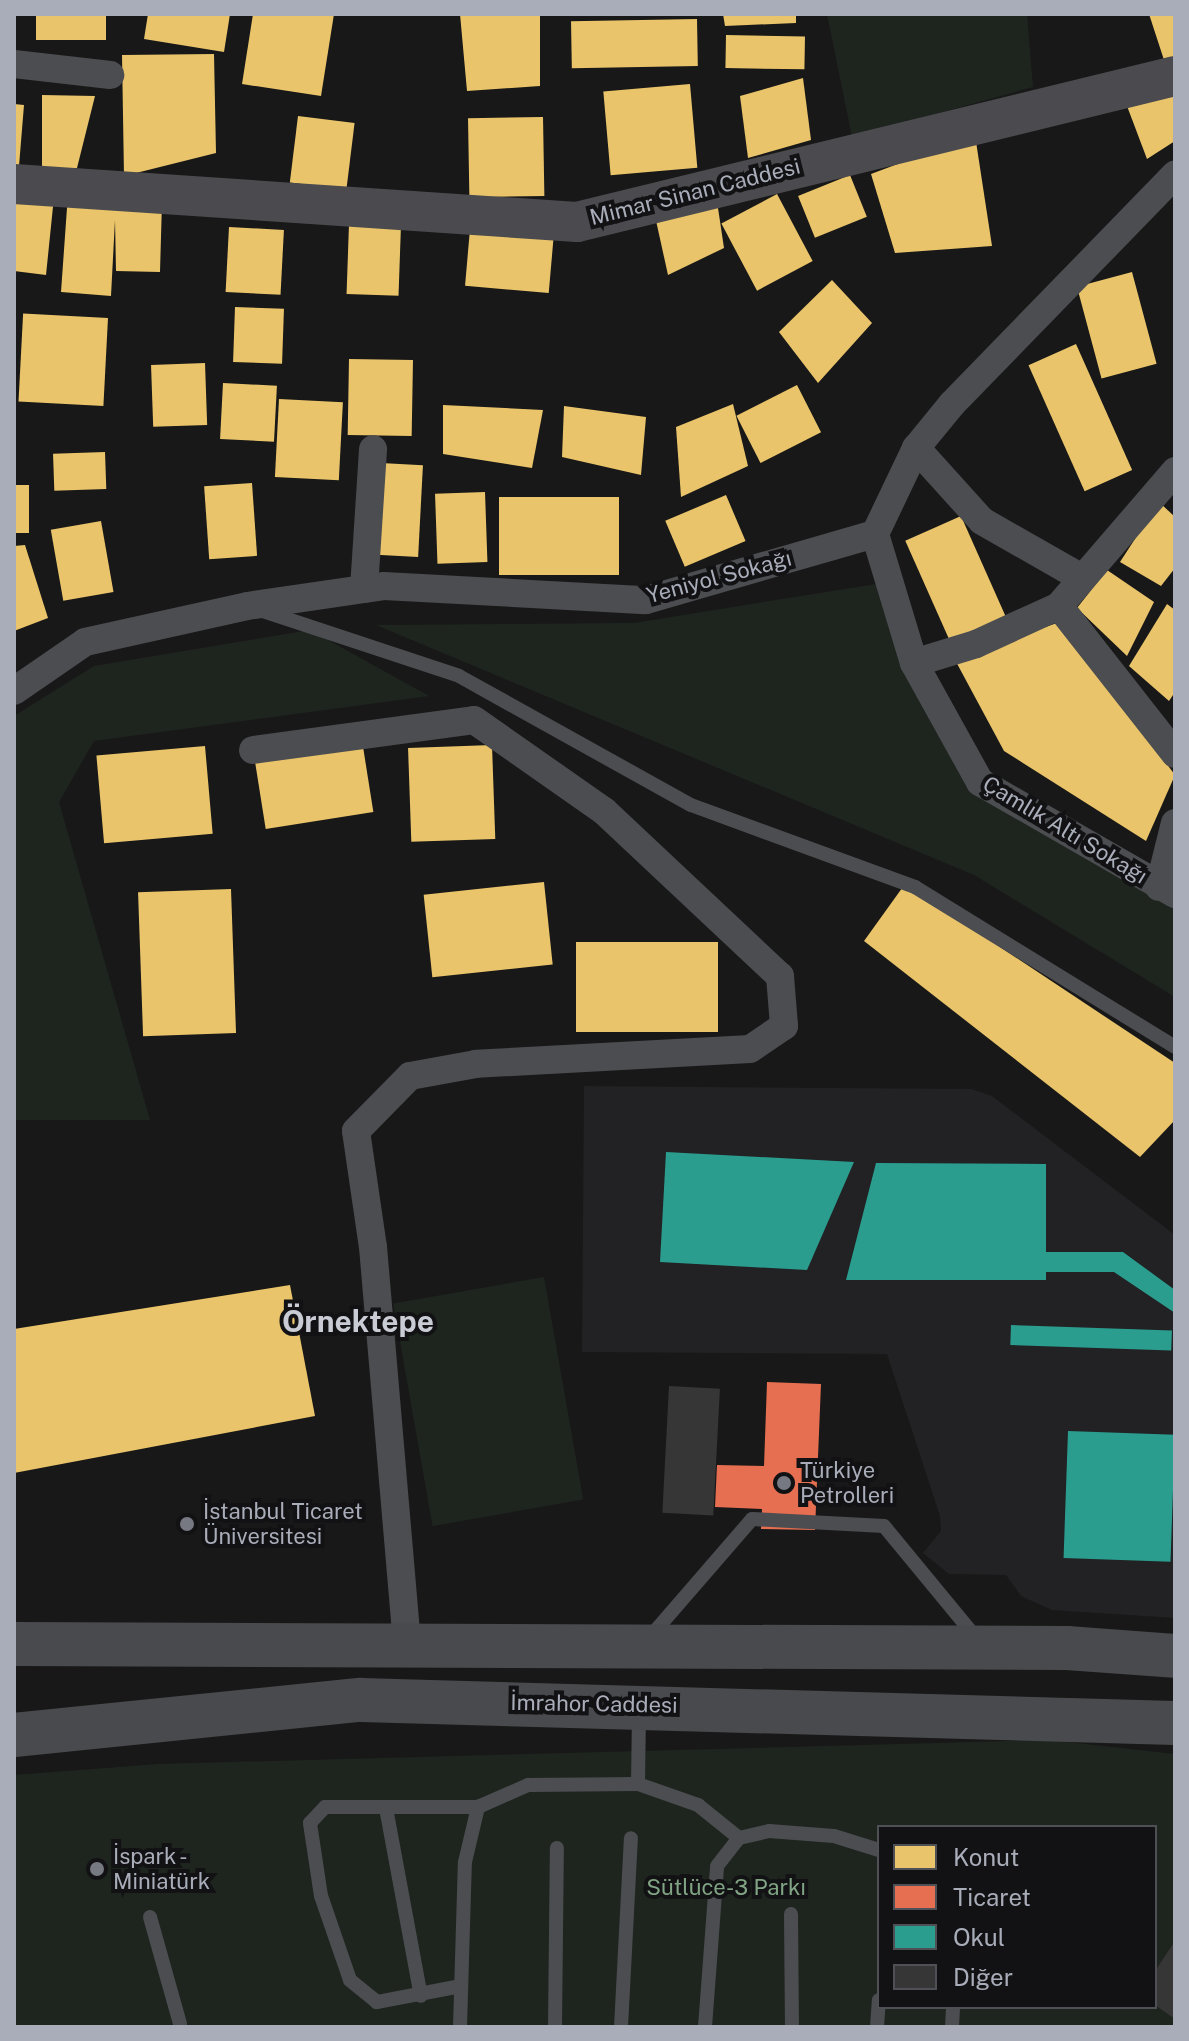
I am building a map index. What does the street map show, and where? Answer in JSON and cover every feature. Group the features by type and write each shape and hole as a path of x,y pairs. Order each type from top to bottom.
{"main road":[{"path":"14,1644 985,1648 1175,1656"},
{"path":"225,1645 234,1713"},
{"name":"İmrahor Caddesi","path":"14,1735 361,1700 638,1705 1175,1723"}],"street":[{"path":"14,64 110,75"},
{"name":"Mimar Sinan Caddesi","path":"14,184 577,222 1175,76"},
{"path":"875,534 916,448 1175,175"},
{"path":"916,448 982,521 1082,578"},
{"path":"364,589 373,449"},
{"path":"914,663 976,644 1059,606 1170,485"},
{"name":"Yeniyol Sokağı","path":"14,691 85,642 247,606 364,589 646,600 875,534"},
{"name":"Çamlık Altı Sokağı","path":"875,534 914,663 980,782 1167,891"},
{"path":"1059,606 1175,754"},
{"path":"253,750 474,720 604,811 780,976 784,1026 750,1049 476,1064 410,1076 356,1131 373,1247 407,1647"},
{"path":"1167,891 1175,823"}],"lane":[{"path":"247,606 459,676 691,805 915,887 1175,1047"},
{"path":"641,1648 752,1519 884,1526 985,1648"},
{"path":"638,1705 638,1784"},
{"path":"461,1986 377,2002 350,1980 321,1896 310,1823 325,1807 478,1807 528,1785 638,1784 698,1805 739,1838"},
{"path":"460,2027 465,1862 478,1807"},
{"path":"386,1808 421,1996"},
{"path":"705,2027 717,1866 739,1838 769,1831 834,1836 877,1849"},
{"path":"621,2027 631,1838"},
{"path":"555,2027 557,1848"},
{"path":"791,1914 792,2027"},
{"path":"150,1917 180,2024"}],"shaded area":[{"path":"584,1086 971,1089 992,1096 1175,1235 1175,1618 1052,1610 1021,1596 1006,1575 949,1574 923,1553 941,1531 940,1516 887,1354 582,1352"}],"green space":[{"path":"827,14 1027,14 1033,87 852,137"},
{"path":"876,584 972,781 1175,898 1175,997 974,875 376,625 634,623"},
{"path":"310,630 429,696 94,741 59,802 150,1120 14,1120 14,716 94,666"},
{"path":"544,1277 583,1500 433,1526 393,1304"},
{"name":"Sütlüce-3 Parkı","path":"1049,1740 1175,1754 1175,2027 14,2027 14,1775 158,1764"}],"building: Konut":[{"path":"36,14 106,14 106,40 36,40"},
{"path":"148,14 230,14 224,52 144,39"},
{"path":"253,14 334,14 321,96 242,84"},
{"path":"460,14 540,14 540,86 467,91"},
{"path":"723,14 796,14 796,23 725,26"},
{"path":"1149,14 1175,14 1175,56 1164,60"},
{"path":"697,19 698,66 572,68 571,21"},
{"path":"726,35 805,36 804,69 725,68"},
{"path":"214,54 216,153 124,176 122,55"},
{"path":"803,78 811,140 748,158 740,96"},
{"path":"690,84 697,168 611,175 603,92"},
{"path":"1175,85 1175,141 1147,159 1127,106"},
{"path":"42,95 95,96 77,168 42,168"},
{"path":"14,104 24,105 19,166 14,165"},
{"path":"298,116 355,123 346,189 290,183"},
{"path":"543,117 544,196 469,197 468,118"},
{"path":"975,135 992,246 895,253 871,174"},
{"path":"850,175 867,217 815,238 798,196"},
{"path":"715,188 724,248 668,275 655,216"},
{"path":"14,193 54,197 46,275 14,271"},
{"path":"68,194 162,202 160,272 116,271 115,220 111,296 61,292"},
{"path":"777,194 813,261 757,291 721,224"},
{"path":"349,224 401,226 399,296 347,294"},
{"path":"229,227 284,230 281,295 226,292"},
{"path":"470,229 554,236 549,293 465,286"},
{"path":"1132,272 1157,364 1102,379 1077,287"},
{"path":"832,280 872,323 818,383 779,332"},
{"path":"235,307 284,309 282,364 233,362"},
{"path":"23,314 108,318 103,406 19,401"},
{"path":"1076,344 1132,470 1085,491 1028,365"},
{"path":"349,359 413,360 412,436 348,435"},
{"path":"205,363 207,425 153,427 151,365"},
{"path":"223,383 277,386 274,442 220,439"},
{"path":"797,385 821,432 760,463 736,416"},
{"path":"279,399 343,402 339,480 275,477"},
{"path":"733,404 748,466 681,497 676,427"},
{"path":"443,405 543,410 532,468 443,454"},
{"path":"564,406 646,417 641,475 562,457"},
{"path":"105,452 106,489 54,491 53,454"},
{"path":"381,463 423,465 418,557 376,555"},
{"path":"252,483 257,556 209,559 204,486"},
{"path":"14,485 29,485 29,533 14,533"},
{"path":"485,492 487,562 437,564 435,494"},
{"path":"726,495 746,541 685,567 665,521"},
{"path":"499,497 619,497 619,575 499,575"},
{"path":"1159,502 1175,517 1175,568 1161,586 1120,562"},
{"path":"961,516 1006,617 950,642 905,541"},
{"path":"101,521 114,592 63,601 51,530"},
{"path":"25,545 48,618 14,631 14,546"},
{"path":"1107,570 1154,602 1127,656 1077,608"},
{"path":"1167,604 1175,610 1175,692 1169,701 1129,666"},
{"path":"1060,622 1175,775 1146,841 1004,751 954,658"},
{"path":"361,734 373,812 266,829 253,751"},
{"path":"492,745 495,839 411,842 408,748"},
{"path":"205,746 213,834 104,843 96,755"},
{"path":"544,882 553,965 432,977 424,895"},
{"path":"905,884 1175,1063 1175,1120 1140,1157 864,941"},
{"path":"231,889 236,1033 143,1036 138,892"},
{"path":"576,942 718,942 718,1032 576,1032"},
{"path":"290,1285 315,1416 14,1473 14,1329"}],"building: Ticaret":[{"path":"767,1382 821,1384 815,1530 761,1529 762,1509 715,1507 717,1465 764,1466"}],"building: Okul":[{"path":"666,1152 854,1162 807,1270 660,1262"},
{"path":"876,1163 1046,1164 1046,1252 1123,1252 1175,1290 1175,1313 1114,1272 1046,1272 1046,1280 846,1280"},
{"path":"1011,1325 1172,1331 1171,1351 1010,1345"},
{"path":"1068,1431 1175,1435 1171,1562 1064,1558"}],"building: Diğer":[{"path":"669,1386 720,1389 713,1515 662,1513"},
{"path":"1175,1941 1175,2019 1157,2006 1157,1968"}],"place":[{"name":"Türkiye Petrolleri","path":"784,1483"},
{"name":"İstanbul Ticaret Üniversitesi","path":"187,1524"},
{"name":"İspark - Miniatürk","path":"97,1869"}],"district":[{"name":"Örnektepe","path":"358,1321"}]}
